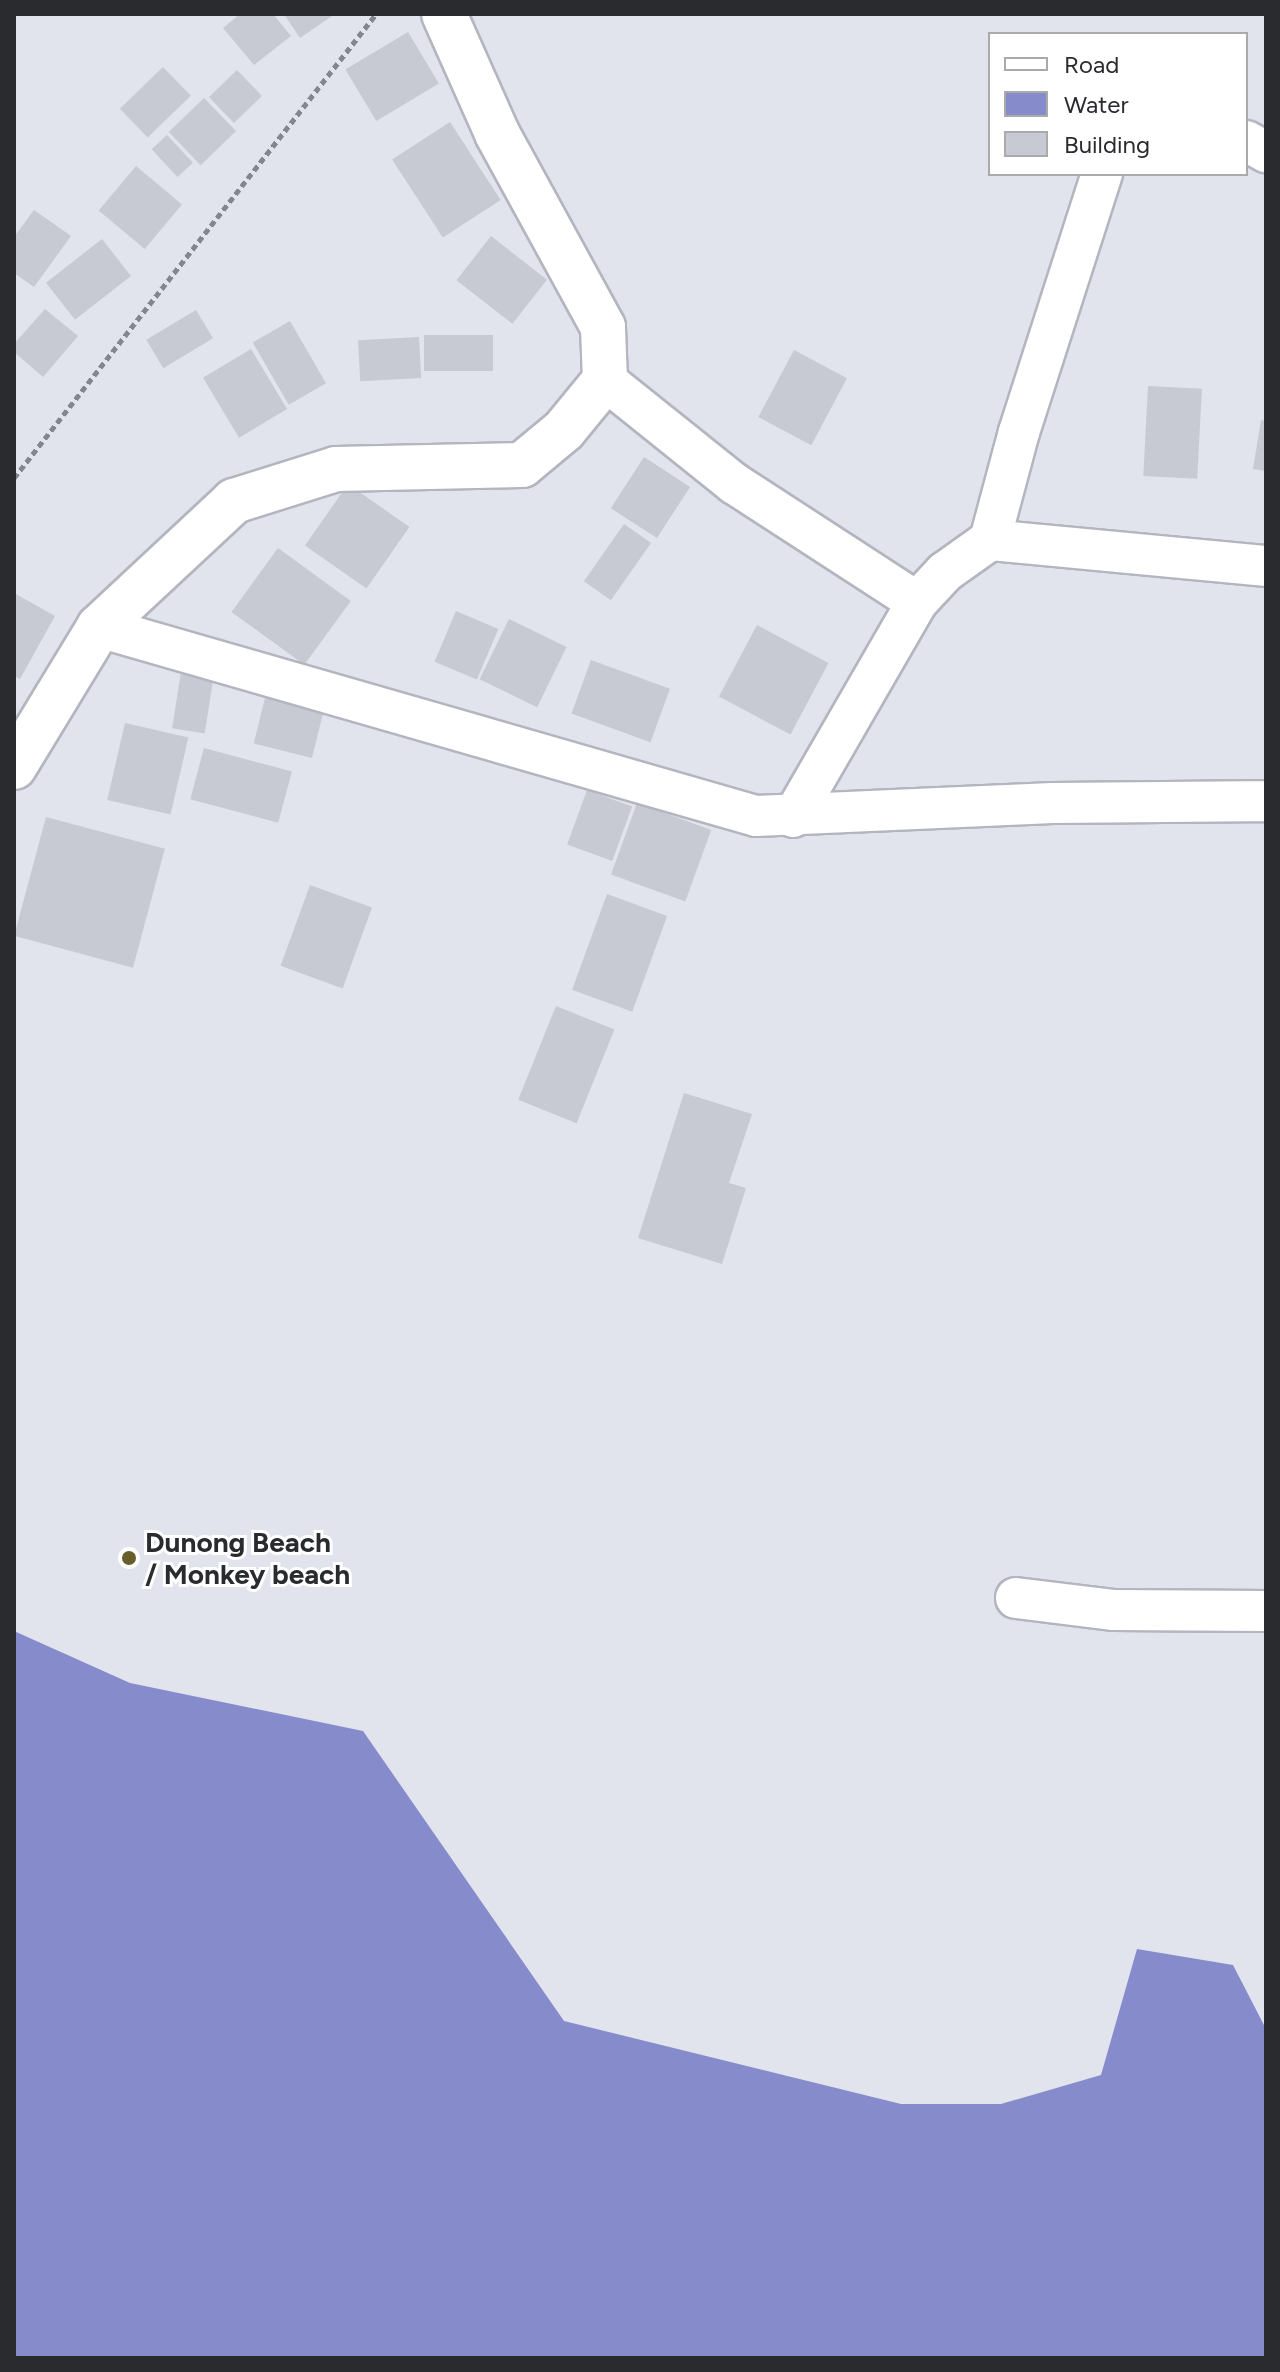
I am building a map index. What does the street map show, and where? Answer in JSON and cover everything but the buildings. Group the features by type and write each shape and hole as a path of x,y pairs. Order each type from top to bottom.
{"street":[{"path":"14,767 99,627 234,501 336,469 522,465 564,430 605,380 603,327 497,133 444,14"},
{"path":"1248,142 1266,152"},
{"path":"793,817 917,602 945,572 990,540 1019,432 1101,176"},
{"path":"605,380 735,484 917,602"},
{"path":"990,540 1266,566"},
{"path":"99,627 756,816 793,817 1038,804 1266,801"},
{"path":"1016,1598 1114,1610 1266,1611"}],"path":[{"path":"14,478 376,14"}],"water":[{"path":"14,1631 130,1683 363,1731 564,2021 901,2104 1001,2104 1101,2075 1137,1949 1233,1965 1266,2029 1266,2358 14,2358"}],"place":[{"name":"Dunong Beach / Monkey beach","path":"129,1558"}]}
